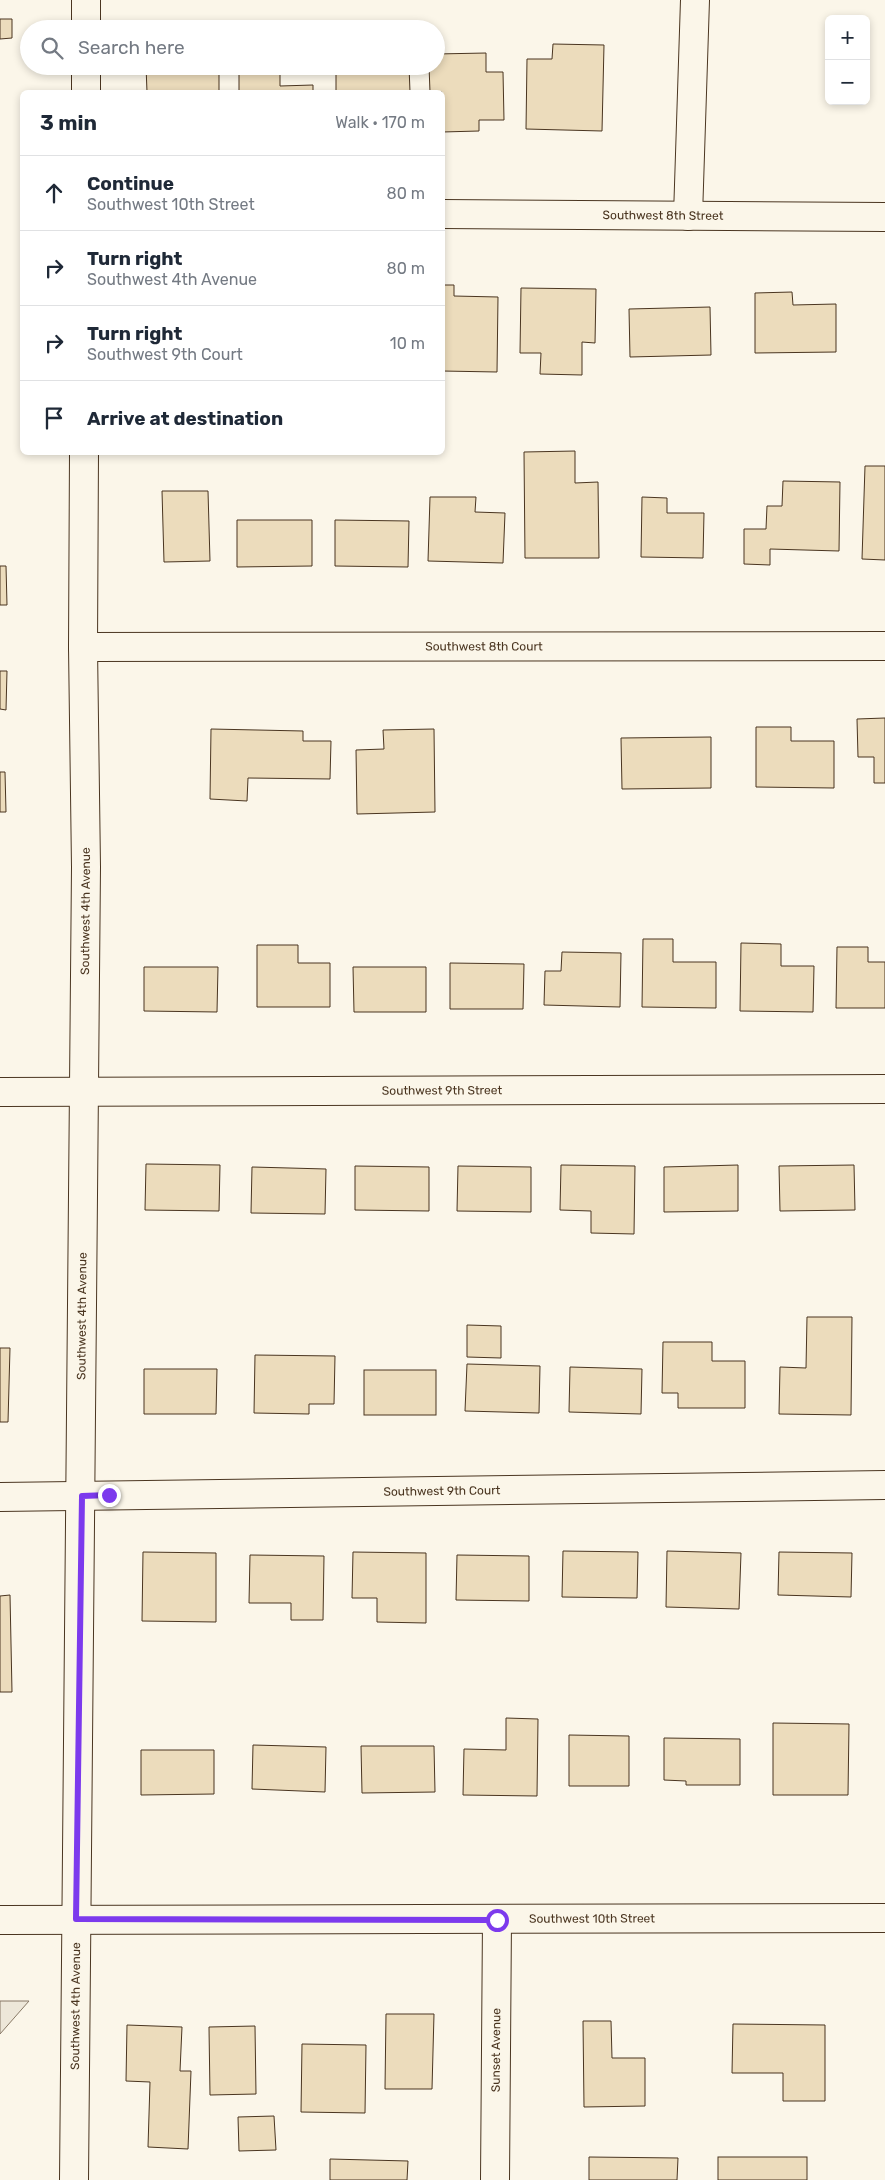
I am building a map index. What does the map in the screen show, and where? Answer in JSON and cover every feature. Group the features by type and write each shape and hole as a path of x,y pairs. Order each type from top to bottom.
{"street":[{"path":"86,0 86,20"},
{"path":"688,216 695,0"},
{"path":"86,75 86,90"},
{"name":"Southwest 8th Street","path":"445,214 885,217"},
{"name":"Southwest 4th Avenue","path":"74,2180 85,1091 84,455"},
{"name":"Southwest 8th Court","path":"83,647 885,646"},
{"name":"Southwest 9th Street","path":"0,1092 885,1089"},
{"name":"Southwest 9th Court","path":"0,1497 885,1485"},
{"name":"Southwest 10th Street","path":"0,1920 885,1918"},
{"name":"Sunset Avenue","path":"495,2180 497,1920"}],"shaded area":[{"path":"0,2001 29,2001 0,2034"}],"building":[{"path":"0,19 12,19 12,38 0,39"},
{"path":"553,44 604,45 602,131 526,129 527,59 552,59"},
{"path":"486,53 486,72 503,72 504,120 479,120 479,131 445,132 445,90 430,90 429,75 445,75 445,54"},
{"path":"146,75 219,75 219,90 147,90"},
{"path":"239,75 280,75 280,86 313,85 313,90 239,90"},
{"path":"336,75 409,75 410,90 336,90"},
{"path":"445,285 454,285 454,296 498,297 497,372 445,371"},
{"path":"521,288 596,289 595,343 582,342 582,375 540,374 541,353 520,353"},
{"path":"792,292 793,305 836,304 836,352 755,353 755,293"},
{"path":"710,307 711,355 630,357 629,309"},
{"path":"575,451 575,483 598,482 599,558 525,558 524,452"},
{"path":"865,466 885,466 885,560 862,559"},
{"path":"783,481 840,482 839,551 770,549 770,565 744,564 744,529 766,529 767,506 782,506"},
{"path":"162,491 208,491 210,561 164,562"},
{"path":"430,497 476,497 475,512 505,513 503,563 428,561"},
{"path":"642,497 667,498 667,513 704,513 703,558 641,557"},
{"path":"237,520 312,520 312,566 237,567"},
{"path":"335,520 409,521 408,567 335,566"},
{"path":"0,566 6,566 7,605 0,605"},
{"path":"0,671 7,671 6,710 0,709"},
{"path":"885,718 885,783 874,783 874,757 858,757 857,719"},
{"path":"756,727 791,727 791,741 834,741 834,788 756,787"},
{"path":"211,729 303,731 303,741 331,741 330,779 248,778 247,801 210,799"},
{"path":"434,729 435,812 357,814 356,750 384,749 383,730"},
{"path":"711,737 711,788 622,789 621,738"},
{"path":"0,772 5,772 6,812 0,812"},
{"path":"643,939 673,939 673,962 716,962 716,1008 642,1007"},
{"path":"741,943 781,944 781,966 814,966 813,1012 740,1011"},
{"path":"257,945 298,945 298,963 330,963 330,1007 257,1007"},
{"path":"837,947 868,947 868,962 885,962 885,1008 836,1008"},
{"path":"562,952 621,953 620,1007 544,1005 545,971 561,971"},
{"path":"450,963 524,964 523,1009 450,1009"},
{"path":"144,967 218,967 217,1012 144,1011"},
{"path":"353,967 426,967 426,1012 354,1012"},
{"path":"146,1164 220,1165 219,1211 145,1210"},
{"path":"561,1165 635,1166 634,1234 591,1233 591,1211 560,1210"},
{"path":"738,1165 738,1211 664,1212 664,1167"},
{"path":"854,1165 855,1210 780,1211 779,1166"},
{"path":"355,1166 429,1167 429,1211 355,1210"},
{"path":"458,1166 531,1167 531,1212 457,1211"},
{"path":"252,1167 326,1169 325,1214 251,1213"},
{"path":"807,1317 852,1317 851,1415 779,1414 780,1367 806,1368"},
{"path":"467,1325 501,1326 501,1358 467,1357"},
{"path":"663,1342 712,1342 712,1361 745,1361 745,1408 678,1408 678,1393 662,1393"},
{"path":"0,1348 10,1348 8,1422 0,1422"},
{"path":"255,1355 335,1356 334,1404 309,1404 309,1414 254,1413"},
{"path":"467,1364 540,1366 539,1413 465,1411"},
{"path":"570,1367 642,1369 641,1414 569,1412"},
{"path":"144,1369 217,1369 216,1414 144,1414"},
{"path":"364,1370 436,1370 436,1415 364,1415"},
{"path":"563,1551 638,1552 637,1598 562,1597"},
{"path":"667,1551 741,1553 739,1609 666,1607"},
{"path":"143,1552 216,1553 216,1622 142,1621"},
{"path":"353,1552 426,1553 426,1623 377,1622 377,1598 352,1598"},
{"path":"779,1552 852,1553 851,1597 778,1595"},
{"path":"250,1555 324,1556 323,1620 291,1620 291,1603 249,1603"},
{"path":"457,1555 529,1556 529,1601 456,1600"},
{"path":"10,1595 12,1692 0,1692 0,1596"},
{"path":"506,1718 538,1719 537,1796 463,1795 464,1749 506,1750"},
{"path":"773,1723 849,1724 848,1795 773,1795"},
{"path":"569,1735 629,1736 629,1786 569,1786"},
{"path":"664,1738 740,1739 740,1785 686,1785 686,1781 664,1780"},
{"path":"253,1745 326,1747 325,1792 252,1789"},
{"path":"361,1746 434,1746 435,1792 362,1793"},
{"path":"141,1750 214,1750 214,1794 141,1795"},
{"path":"386,2014 434,2014 432,2089 385,2089"},
{"path":"583,2021 611,2021 612,2058 645,2058 645,2106 584,2107"},
{"path":"733,2024 825,2025 825,2101 783,2101 783,2073 732,2073"},
{"path":"127,2025 182,2027 180,2071 191,2071 188,2149 148,2147 150,2082 126,2081"},
{"path":"255,2026 256,2094 210,2095 209,2027"},
{"path":"302,2044 366,2045 365,2113 301,2112"},
{"path":"274,2116 276,2150 239,2151 238,2117"},
{"path":"589,2157 678,2158 677,2180 589,2180"},
{"path":"718,2157 807,2157 807,2180 718,2180"},
{"path":"330,2159 408,2161 407,2180 330,2180"}],"route":[{"path":"109,1495 82,1496 76,1919 497,1920"}]}
